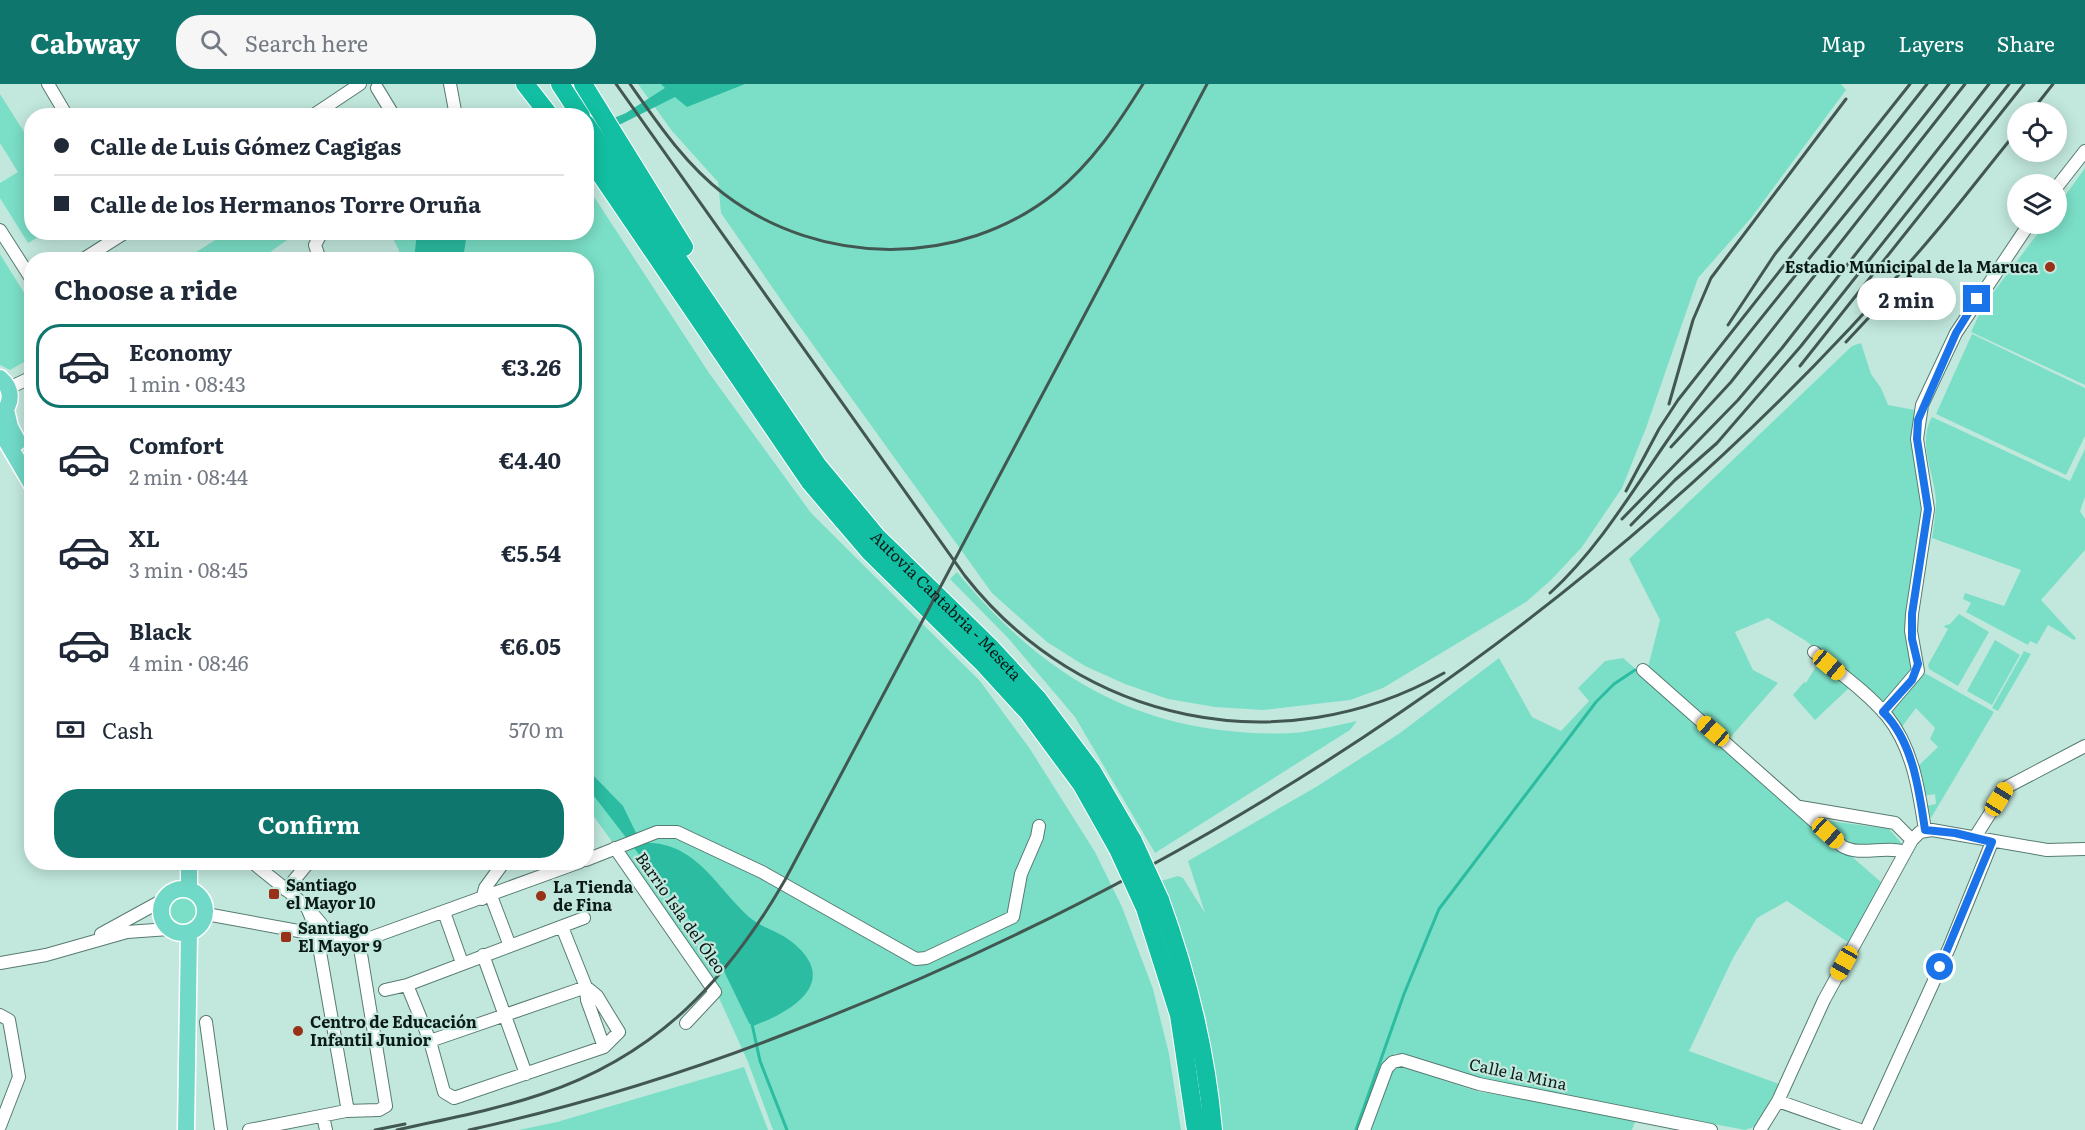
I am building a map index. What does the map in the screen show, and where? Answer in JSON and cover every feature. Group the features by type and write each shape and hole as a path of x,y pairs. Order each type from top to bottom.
{"highway":[{"path":"525,84 544,108"},
{"name":"Autovía Cantabria - Meseta","path":"540,84 567,108"},
{"name":"Autovía Cantabria - Meseta","path":"560,84 572,108"},
{"path":"583,84 640,178 846,502"},
{"name":"Autovía Cantabria - Meseta","path":"594,159 693,312 824,500 868,551 982,662 1028,712 1126,845"},
{"name":"Autovía Cantabria - Meseta","path":"594,159 846,502 893,553 991,648 1037,698 1092,771 1192,999 1205,1065 1213,1130"},
{"name":"Autovía Cantabria - Meseta","path":"1152,904 1179,1015 1196,1130"}],"main road":[{"path":"4,383 10,400 3,413 24,452"},
{"path":"0,430 24,471"},
{"path":"181,870 184,888"},
{"path":"184,888 187,870"},
{"path":"184,888 199,894 205,903 206,914 197,929 179,932 163,920 160,910 163,900 170,892 184,888"},
{"path":"179,932 182,1129"}],"street":[{"path":"48,84 63,108"},
{"path":"324,108 360,84"},
{"path":"450,84 454,108"},
{"path":"377,88 389,108"},
{"path":"2067,174 2085,151"},
{"path":"0,230 24,268"},
{"path":"1883,712 1918,671 1911,631 1912,614 1928,509 1917,439 1920,413 1956,333 2022,234"},
{"path":"95,252 113,240"},
{"path":"4,383 24,379"},
{"path":"1814,652 1883,712 1905,744 1918,790 1925,830"},
{"path":"1643,670 1848,850 1884,849 1905,852"},
{"path":"1975,837 2007,787 2085,746"},
{"path":"1800,807 1895,823 1912,840"},
{"path":"594,857 642,838 669,831 693,838 762,872 916,959 926,958 1013,917 1021,874 1039,826"},
{"path":"1760,1130 1778,1101 1824,1000 1912,840 1925,830 2058,851 2085,849"},
{"path":"1866,1130 1945,958 1992,842"},
{"name":"Barrio Isla del Óleo","path":"619,847 715,992 686,1023"},
{"path":"262,870 324,926 331,939"},
{"path":"286,890 302,870"},
{"path":"498,870 485,888 486,898 510,946"},
{"path":"206,914 331,939 359,942 559,870"},
{"path":"495,874 515,887"},
{"path":"85,942 163,900"},
{"path":"444,912 462,963"},
{"path":"296,931 303,928 310,915"},
{"path":"310,915 317,936 347,1106"},
{"path":"385,990 407,985 585,918"},
{"path":"562,927 586,987 587,1000 604,1047"},
{"path":"0,963 46,955 85,942 136,930 179,932"},
{"path":"249,1130 346,1111 379,1110 387,1103 359,942"},
{"path":"483,955 526,1074"},
{"path":"407,985 430,1041 444,1092 448,1097 454,1098 604,1047 619,1032 597,996 586,987"},
{"path":"430,1041 586,987"},
{"path":"0,1015 9,1020 19,1077 0,1126"},
{"path":"206,1022 221,1130"},
{"name":"Calle la Mina","path":"1364,1130 1387,1068 1393,1062 1402,1060 1479,1084 1711,1130"},
{"path":"1778,1101 1860,1130"},
{"path":"323,1116 326,1130"}],"shaded area":[{"path":"638,84 1841,84 1846,90 1751,218 1698,278 1646,428 1622,488 1582,547 1551,580 1526,602 1383,688 1350,700 1263,710 1215,707 1168,699 1125,684 1085,666 1047,642 992,593 790,313 721,213 718,182 672,131"},
{"path":"661,84 745,84 687,107 675,97 594,138 594,126 626,113 665,88"},
{"path":"0,94 24,132 24,237 0,198 0,183 18,172 0,143"},
{"name":"Estadio Municipal de la Maruca","path":"2085,168 2085,385 1971,332 1983,306 2037,234 2067,234 2067,193"},
{"path":"594,197 709,373 811,513 980,681 1030,749 1095,852 1122,907 1153,989 1169,1054 1181,1130 773,1130 748,1062 710,978 594,817 594,252 399,252 394,240 594,240"},
{"path":"215,240 287,240 270,252 196,252"},
{"path":"416,240 466,240 464,252 415,252"},
{"path":"0,254 24,293 24,362 10,370 0,365"},
{"path":"1972,334 2085,388 2085,436 2066,475 1936,414"},
{"path":"1861,343 1871,374 1881,388 1888,405 1915,410 1912,440 1924,507 1915,660 1907,682 1881,705 1806,641 1768,618 1735,632 1753,670 1778,683 1729,739 1647,671 1660,620 1629,559 1852,346"},
{"path":"1932,417 2070,481 2085,449 2085,497 2080,511 2085,519 2085,550 2041,600 2076,638 2074,640 2048,625 2037,644 2030,641 2028,645 1966,612 1971,603 1963,599 1965,593 2004,606 2021,570 1932,538 1936,500 1926,437"},
{"path":"957,572 1012,631 1042,656 1073,678 1106,697 1141,712 1179,723 1220,730 1262,733 1303,732 1357,721 1350,730 1155,853 1075,717 1008,638 950,579"},
{"path":"1959,614 1989,632 1958,686 1929,669 1928,665 1948,629 1943,626 1950,624"},
{"path":"1995,640 2020,655 1992,705 1967,691"},
{"path":"2024,651 2031,654 1998,711 1992,708"},
{"path":"1499,658 1532,717 1561,731 1589,701 1578,688 1605,661 1623,658 1881,882 1849,943 1787,901 1757,918 1733,958 1689,1051 1779,1084 1756,1126 1745,1130 1465,1076 1395,1053 1375,1090 1360,1130 1221,1130 1206,1018 1188,957 1161,881 1178,876 1183,878 1205,913 1188,861 1316,787 1400,733"},
{"path":"1820,660 1851,686 1815,720 1793,695 1804,682 1806,683"},
{"path":"1921,671 1994,712 1931,818 1925,806 1936,804 1935,794 1923,796 1916,768 1938,747 1930,739 1935,728 1916,708 1901,728 1889,711"},
{"path":"594,776 623,806 641,843 660,844 690,857 749,917 792,942 806,957 812,970 812,982 806,994 795,1004 782,1013 753,1026 749,1023 722,967 702,936 594,796"},
{"path":"1815,819 1889,829 1903,845 1848,846"},
{"path":"183,895 194,900 199,911 194,922 183,927 172,922 167,911 172,900"},
{"path":"1400,1066 1476,1091 1636,1119 1632,1130 1370,1130 1391,1073 1395,1067"},
{"path":"744,1067 768,1130 519,1130 557,1122"}],"waterway":[{"path":"1356,1130 1404,994 1439,909 1596,702 1614,684 1635,670"},
{"path":"752,1024 760,1061 787,1130"}],"railway":[{"path":"616,84 965,576 1012,626 1066,667 1125,696 1187,714 1251,722 1317,717 1381,701 1444,673"},
{"path":"630,84 685,157 724,194 762,218 803,235 846,246 890,249 934,246 977,235 1017,218 1055,193 1081,169 1114,128 1143,84"},
{"path":"397,1130 524,1100 583,1078 620,1059 654,1036 684,1011 739,951 785,880 1207,84"},
{"path":"1728,325 1775,254 1910,84"},
{"path":"1626,491 1659,429 1678,400 1927,84"},
{"path":"1550,593 1590,550 1692,406 1949,84"},
{"path":"1671,447 1731,382 1965,84"},
{"path":"1622,519 1738,400 1782,348 1989,84"},
{"path":"1631,525 1675,480 1717,443 1801,346 2009,84"},
{"path":"1800,366 2024,84"},
{"path":"2039,102 2053,84"},
{"path":"1669,404 1693,320 1711,278 1846,99"},
{"path":"469,1130 589,1100 707,1062 785,1034 946,967 1103,891 1255,805 1402,711 1543,608 1678,496 1804,376 1923,247 2007,144"},
{"path":"1846,342 1887,298"},
{"path":"375,1130 405,1124"}],"place":[{"name":"Estadio Municipal de la Maruca","path":"2050,267"},
{"name":"Santiago el Mayor 10","path":"274,894"},
{"name":"La Tienda de Fina","path":"541,896"},
{"name":"Santiago El Mayor 9","path":"286,937"},
{"name":"Centro de Educación Infantil Junior","path":"298,1031"}],"route":[{"path":"1940,967 1990,852 1992,842 1955,833 1925,830 1918,790 1905,744 1883,712 1918,671 1911,631 1912,614 1928,509 1917,439 1918,420 1922,405 1956,333 1977,299"}]}
